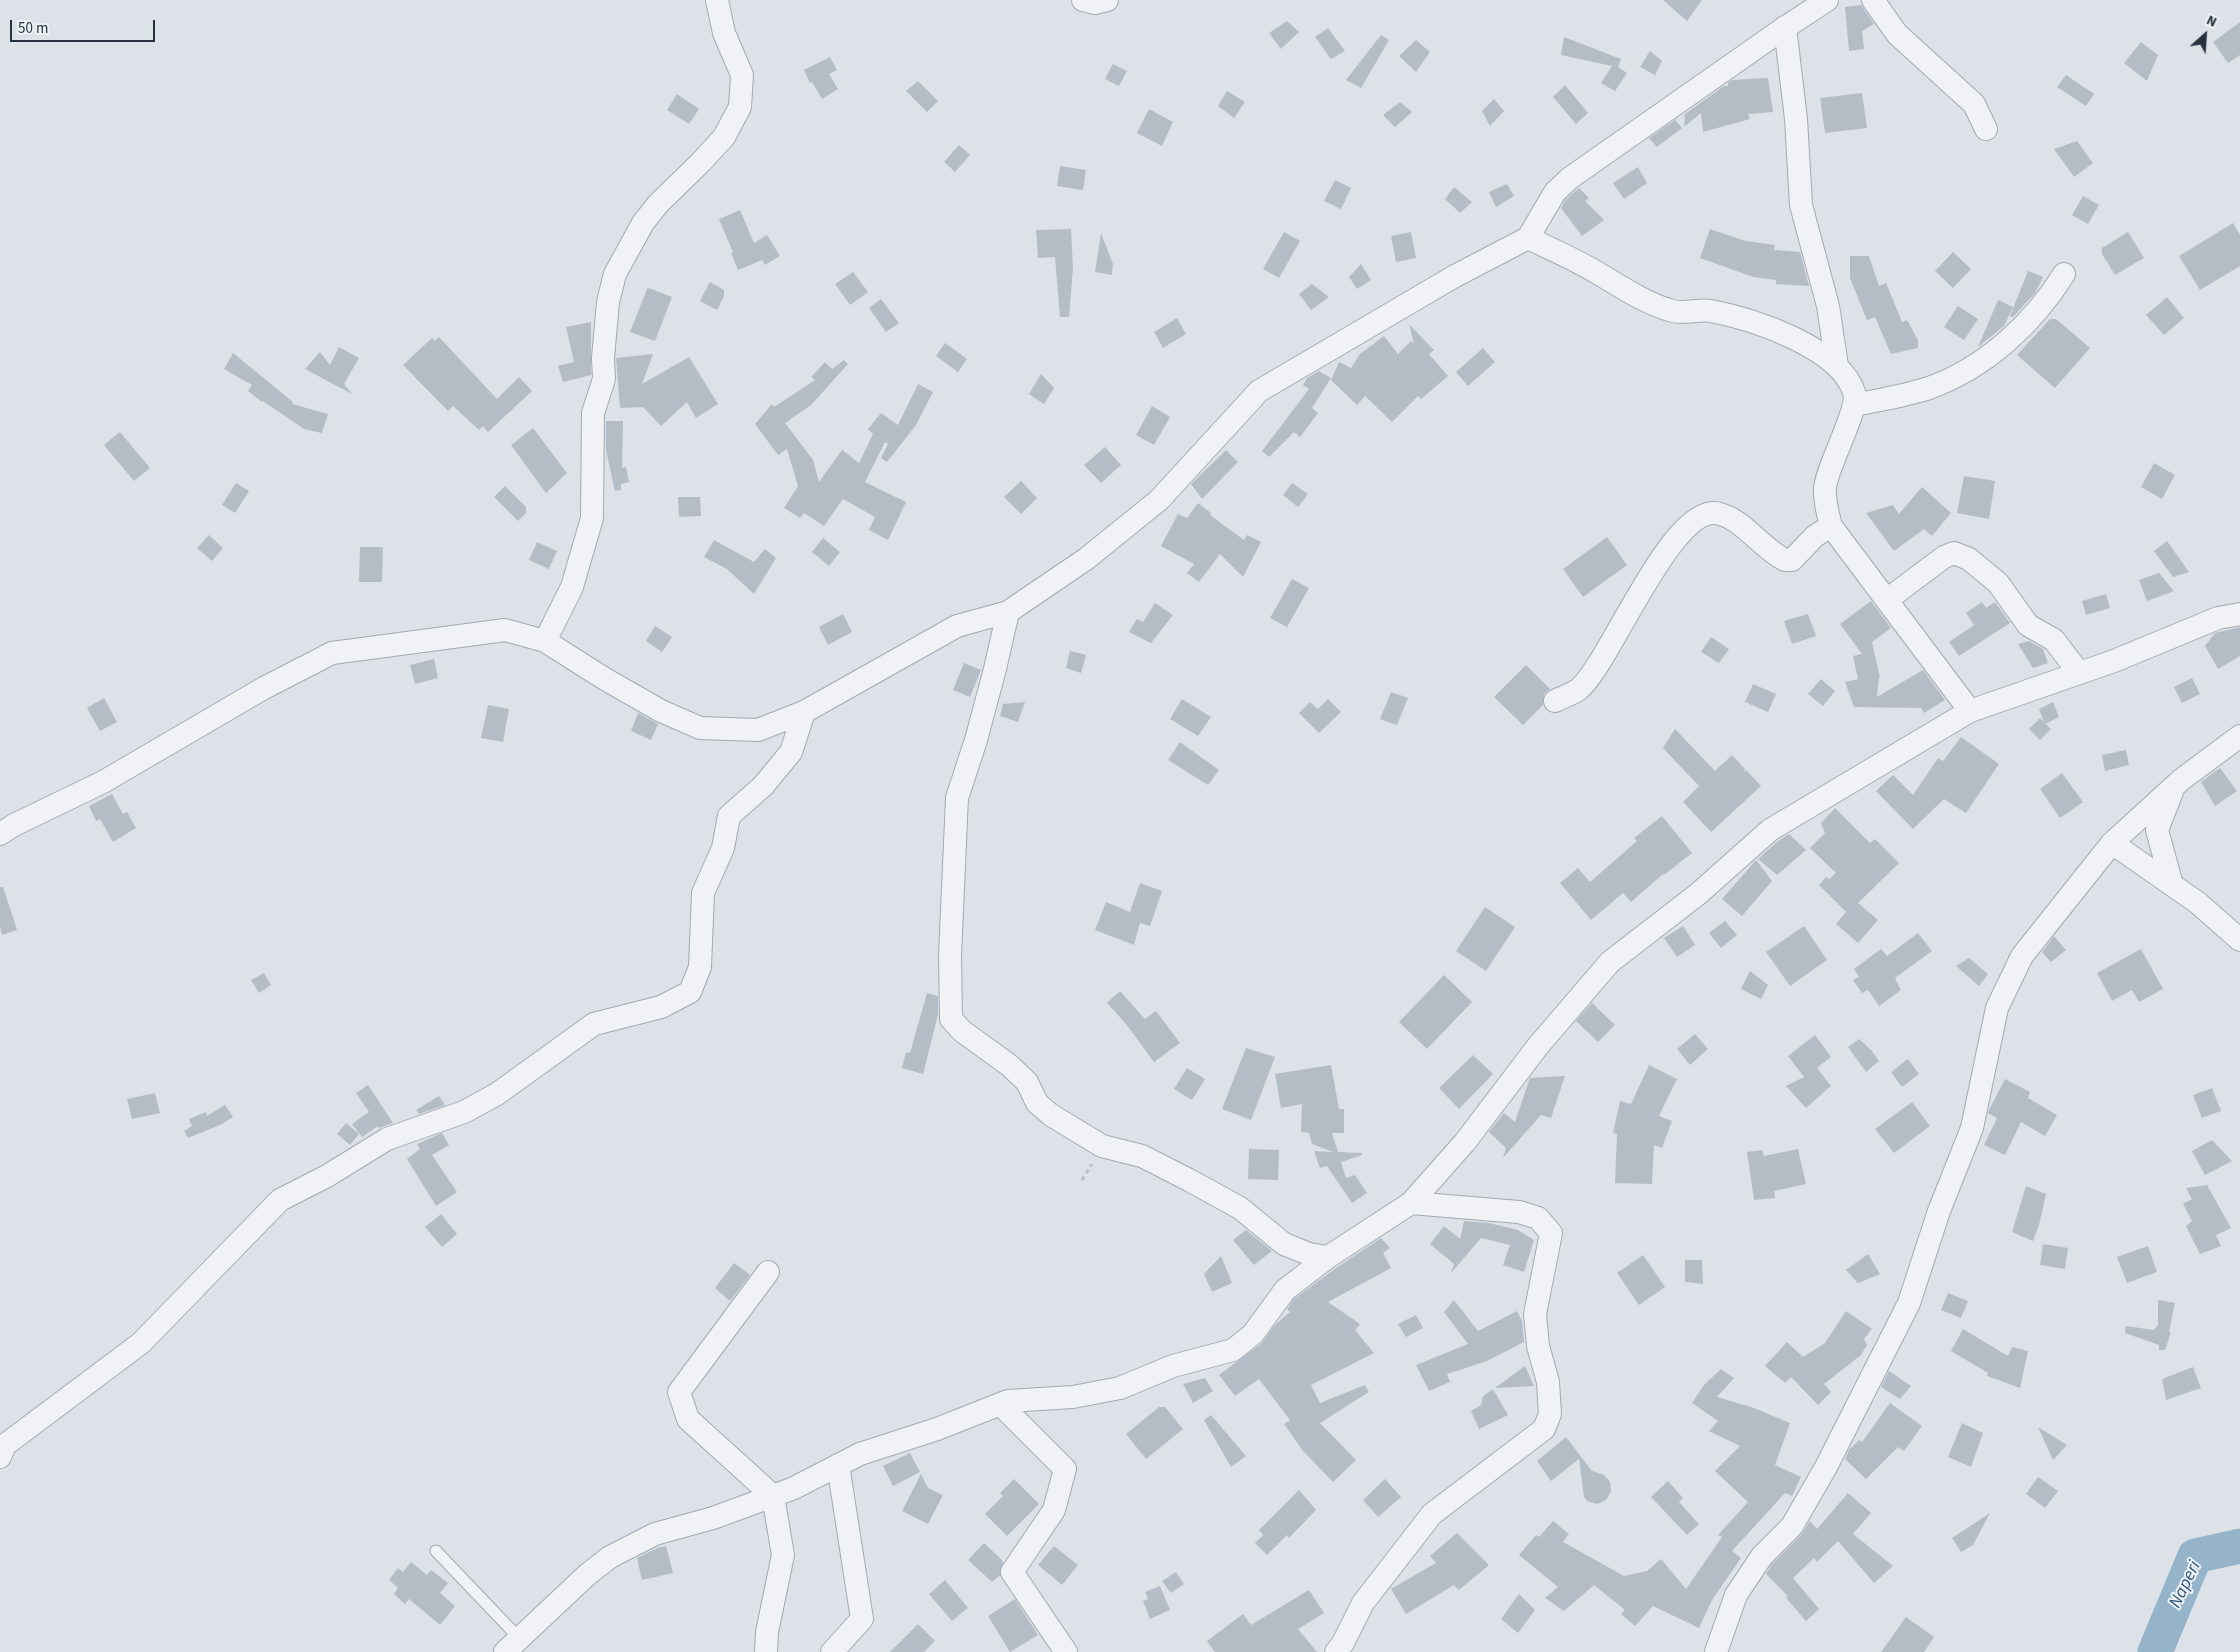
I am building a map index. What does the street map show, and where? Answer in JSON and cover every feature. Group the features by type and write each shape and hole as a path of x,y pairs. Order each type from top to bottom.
{"street":[{"path":"545,640 572,587 592,518 593,413 604,379 603,358 608,302 615,274 643,223 658,204 724,137 740,107 742,75 724,33 717,0"},
{"path":"1083,0 1095,3 1107,0"},
{"path":"0,834 14,825 103,782 264,688 332,653 505,630 545,640 605,679 660,711 700,728 758,730 804,712 957,626 1008,612 1086,559 1159,500 1259,391 1455,276 1528,238 1555,192 1570,178 1785,27 1827,0"},
{"path":"1873,0 1897,34 1974,104 1986,129"},
{"path":"1785,27 1796,120 1801,205 1828,306 1836,366"},
{"path":"1528,238 1594,270 1633,294 1674,312 1709,311 1769,326 1809,346 1836,366 1850,382 1855,394 1854,405 1833,460 1825,488 1831,526 1888,599 1970,711"},
{"path":"1854,405 1928,388 1965,372 2010,339 2049,297 2064,274"},
{"path":"1555,701 1579,689 1601,659 1649,575 1681,534 1695,520 1709,512 1719,513 1731,518 1785,560 1792,560 1815,536 1831,526"},
{"path":"1888,599 1944,557 1954,553 1969,558 1998,583 2028,625 2054,640 2079,673"},
{"path":"1008,612 981,722 957,798 950,926 951,1019 962,1031 1009,1065 1027,1082 1037,1103 1050,1115 1102,1146 1142,1156 1198,1184 1240,1208 1284,1244 1309,1254 1328,1257"},
{"path":"512,1645 587,1575 610,1557 655,1534 713,1518 794,1488 860,1454 937,1429 1008,1401 1073,1397 1120,1388 1173,1366 1233,1350 1253,1334 1285,1290 1328,1257 1411,1203 1465,1142 1538,1046 1610,962 1698,894 1770,830 1970,711 2114,661 2218,618 2240,614"},
{"path":"0,1457 5,1445 141,1343 280,1200 327,1176 387,1139 464,1112 497,1094 594,1024 661,1007 690,992 700,967 703,893 723,848 729,816 762,786 791,752 804,712"},
{"path":"1716,1652 1736,1595 1762,1556 1792,1526 1826,1467 1909,1303 1939,1211 1972,1128 1997,1008 2022,956 2112,843 2174,786 2240,736"},
{"path":"2172,885 2157,830 2174,786"},
{"path":"2112,843 2198,903 2240,940"},
{"path":"1336,1652 1343,1643 1363,1603 1432,1514 1544,1429 1550,1414 1548,1382 1538,1346 1535,1314 1551,1233 1538,1218 1519,1212 1411,1203"},
{"path":"766,1652 767,1632 783,1555 772,1496 688,1419 678,1392 768,1272"},
{"path":"1000,1404 1065,1469 1054,1510 1012,1572 1066,1652"},
{"path":"832,1652 862,1619 838,1465"}],"lane":[{"path":"436,1551 512,1645"}],"building":[{"path":"1663,0 1702,0 1687,21"},
{"path":"1861,5 1874,24 1862,31 1864,49 1849,51 1845,7"},
{"path":"1287,21 1299,32 1281,49 1269,33"},
{"path":"2240,22 2240,55 2228,63 2213,42"},
{"path":"1328,28 1345,51 1331,59 1315,37"},
{"path":"1381,35 1389,40 1361,88 1346,80"},
{"path":"1564,37 1621,59 1618,67 1627,73 1615,91 1601,83 1612,66 1561,55"},
{"path":"1416,40 1430,52 1416,72 1399,56"},
{"path":"2141,42 2158,55 2147,81 2124,63"},
{"path":"1650,51 1662,61 1655,75 1640,67"},
{"path":"830,57 837,70 829,74 838,89 822,99 812,82 810,83 804,70"},
{"path":"1113,64 1127,71 1119,86 1105,79"},
{"path":"2066,75 2094,94 2086,106 2057,87"},
{"path":"1768,78 1773,112 1748,114 1750,119 1703,132 1701,113 1684,127 1685,114 1724,86 1728,86 1728,83 1732,80"},
{"path":"918,81 938,101 927,112 906,91"},
{"path":"1565,85 1588,113 1576,124 1553,97"},
{"path":"1227,91 1245,102 1234,118 1218,106"},
{"path":"1862,93 1867,128 1825,133 1820,98"},
{"path":"677,94 699,109 689,124 667,110"},
{"path":"1494,99 1504,111 1490,126 1482,111"},
{"path":"1400,102 1412,112 1395,127 1383,115"},
{"path":"1149,109 1173,122 1162,146 1137,133"},
{"path":"1675,120 1682,128 1657,147 1649,138"},
{"path":"2077,141 2093,163 2074,177 2054,149"},
{"path":"959,145 970,155 955,172 944,162"},
{"path":"1060,166 1086,170 1083,190 1057,186"},
{"path":"1638,167 1647,183 1624,199 1613,183"},
{"path":"1335,180 1351,188 1341,209 1324,201"},
{"path":"1507,184 1514,196 1496,207 1489,192"},
{"path":"1454,187 1472,202 1460,213 1445,199"},
{"path":"1579,188 1589,198 1585,201 1604,220 1582,236 1561,208 1565,200"},
{"path":"2083,196 2099,205 2088,224 2072,215"},
{"path":"740,210 754,243 767,235 780,256 765,265 762,260 738,270 731,253 733,252 719,219"},
{"path":"2233,223 2240,235 2240,266 2200,290 2179,256"},
{"path":"1071,229 1073,268 1069,317 1060,317 1055,257 1038,258 1036,230"},
{"path":"1710,229 1746,241 1775,245 1774,250 1800,252 1809,286 1776,284 1776,280 1753,277 1700,258"},
{"path":"1284,232 1300,241 1279,278 1263,269"},
{"path":"1411,232 1416,258 1396,262 1391,236"},
{"path":"2128,232 2144,258 2115,275 2102,254 2102,248"},
{"path":"1101,233 1113,264 1112,275 1095,272"},
{"path":"1953,252 1971,269 1953,288 1935,271"},
{"path":"1850,256 1869,256 1879,286 1886,283 1902,322 1907,320 1918,340 1918,348 1891,354 1875,317 1867,320 1850,278"},
{"path":"1361,264 1371,280 1357,289 1349,277"},
{"path":"2028,271 2043,277 2035,293 2013,317 2010,316"},
{"path":"853,272 868,292 850,305 835,284"},
{"path":"710,282 724,290 724,296 717,310 700,301"},
{"path":"1312,284 1329,297 1311,310 1299,294"},
{"path":"649,288 672,297 655,341 630,332"},
{"path":"2167,297 2184,318 2164,335 2146,315"},
{"path":"881,299 899,323 886,332 869,308"},
{"path":"1998,300 2013,307 2004,326 1978,347"},
{"path":"1958,306 1978,319 1964,340 1944,327"},
{"path":"1177,318 1186,334 1163,348 1154,332"},
{"path":"2050,319 2056,319 2090,348 2055,388 2017,355"},
{"path":"591,322 591,375 563,382 558,366 574,362 566,327"},
{"path":"1409,324 1434,350 1429,354 1448,376 1421,399 1418,396 1392,422 1365,396 1357,405 1331,380 1339,362 1351,368 1360,354 1384,336 1398,354 1411,341 1414,344"},
{"path":"439,337 497,399 519,377 532,391 488,432 483,426 479,430 453,406 448,411 403,365 432,338 434,341"},
{"path":"945,343 967,359 958,372 936,356"},
{"path":"339,347 359,358 344,384 352,394 305,369 320,352 330,365"},
{"path":"1483,348 1495,362 1468,386 1456,372"},
{"path":"233,353 293,402 292,404 328,414 322,433 304,429 248,391 252,385 224,369"},
{"path":"653,354 642,384 689,357 718,404 696,418 687,402 661,426 643,407 620,408 616,358"},
{"path":"844,360 848,364 811,405 785,423 813,460 819,482 842,450 859,463 873,434 868,429 881,413 898,425 918,384 933,392 916,425 887,462 881,458 888,444 885,442 865,482 906,502 888,540 869,530 875,517 843,499 824,526 804,513 800,518 784,508 798,486 787,449 778,455 755,424 772,404 774,407 815,380 811,377 825,362 832,369"},
{"path":"1319,371 1331,378 1312,408 1318,413 1300,437 1294,432 1269,457 1262,451 1309,389 1303,385 1307,378"},
{"path":"1041,374 1054,388 1044,404 1029,394"},
{"path":"1152,406 1170,417 1154,445 1136,435"},
{"path":"606,421 623,421 622,468 626,467 629,482 621,484 621,490 615,491 606,451"},
{"path":"533,428 567,473 546,493 511,445"},
{"path":"120,432 150,468 134,481 104,445"},
{"path":"1105,447 1121,465 1101,483 1084,465"},
{"path":"1226,450 1238,462 1202,499 1191,484"},
{"path":"2154,463 2175,475 2162,499 2141,487"},
{"path":"1964,476 1995,481 1989,519 1957,513"},
{"path":"1021,481 1037,498 1021,514 1004,497"},
{"path":"236,483 249,491 235,513 222,505"},
{"path":"1292,483 1308,494 1298,507 1283,495"},
{"path":"505,486 526,507 526,513 518,521 494,497"},
{"path":"1922,487 1951,513 1932,536 1924,529 1894,551 1866,513 1893,505 1899,514"},
{"path":"678,497 700,497 701,516 679,517"},
{"path":"1198,503 1211,513 1210,515 1244,540 1247,535 1261,542 1243,577 1220,554 1199,582 1187,573 1194,564 1161,546 1178,514 1187,518"},
{"path":"209,535 223,548 212,561 197,548"},
{"path":"1607,537 1627,565 1583,597 1563,569"},
{"path":"823,538 840,552 829,566 812,552"},
{"path":"714,540 754,562 765,549 776,558 754,594 727,569 704,557"},
{"path":"2167,541 2189,572 2173,577 2154,551"},
{"path":"537,542 557,551 549,569 529,560"},
{"path":"360,547 383,547 382,582 359,582"},
{"path":"2159,573 2174,591 2147,601 2139,580"},
{"path":"1292,579 1309,588 1287,627 1270,618"},
{"path":"2106,594 2110,608 2086,615 2082,601"},
{"path":"1871,601 1891,628 1872,642 1880,678 1877,697 1923,670 1945,700 1924,713 1921,708 1854,707 1845,682 1858,679 1853,656 1862,654 1840,624"},
{"path":"1982,602 1986,608 1995,602 2010,623 1959,656 1949,642 1974,625 1966,613"},
{"path":"1155,603 1173,615 1151,643 1129,632 1137,619 1143,622"},
{"path":"843,614 852,632 828,645 819,627"},
{"path":"1808,614 1816,636 1792,644 1784,621"},
{"path":"655,626 672,637 662,652 646,641"},
{"path":"2240,627 2240,656 2218,669 2205,646 2215,633"},
{"path":"1711,637 1729,649 1719,663 1701,652"},
{"path":"2029,641 2043,649 2048,663 2033,668 2018,644"},
{"path":"1070,651 1086,655 1081,673 1066,668"},
{"path":"434,659 438,678 415,684 410,665"},
{"path":"964,663 981,670 970,697 953,690"},
{"path":"1526,665 1550,689 1544,694 1543,705 1523,725 1494,697"},
{"path":"2192,678 2200,694 2182,703 2174,687"},
{"path":"1821,679 1835,691 1823,706 1808,694"},
{"path":"1753,684 1776,694 1768,712 1745,702"},
{"path":"1391,692 1408,698 1397,725 1380,719"},
{"path":"104,698 117,722 100,731 87,708"},
{"path":"1182,699 1211,717 1198,736 1170,719"},
{"path":"1328,699 1341,712 1319,733 1299,713 1310,702 1318,709"},
{"path":"1025,702 1018,722 1000,716 1003,704"},
{"path":"2053,702 2059,717 2045,724 2039,709"},
{"path":"488,705 509,709 503,742 481,738"},
{"path":"638,713 658,724 651,740 631,731"},
{"path":"2040,718 2051,729 2040,740 2029,729"},
{"path":"1675,729 1715,771 1732,755 1745,769 1743,773 1746,770 1761,786 1711,832 1683,802 1699,786 1663,748"},
{"path":"1961,737 1999,764 1966,813 1944,799 1913,829 1876,791 1893,775 1913,795 1938,758 1943,761"},
{"path":"1180,742 1219,770 1208,785 1168,760"},
{"path":"2126,750 2129,765 2105,771 2102,755"},
{"path":"2220,768 2237,791 2215,806 2201,782"},
{"path":"2062,773 2083,802 2060,818 2040,789"},
{"path":"112,794 123,814 127,812 136,828 113,842 100,819 96,821 89,806"},
{"path":"1835,808 1870,843 1875,839 1899,863 1858,903 1878,920 1858,943 1836,924 1846,912 1819,885 1826,877 1829,879 1836,873 1810,848 1825,833 1821,823"},
{"path":"1662,816 1692,853 1663,874 1631,902 1623,893 1591,920 1560,883 1578,868 1590,882 1637,841 1634,838"},
{"path":"1789,834 1806,850 1777,875 1758,859"},
{"path":"1756,860 1772,881 1742,916 1722,899"},
{"path":"1140,883 1162,891 1150,926 1140,923 1134,945 1095,930 1106,902 1130,912"},
{"path":"0,887 3,887 17,930 2,935 0,926"},
{"path":"1485,907 1515,927 1486,971 1456,951"},
{"path":"1725,921 1737,935 1721,948 1709,933"},
{"path":"1683,926 1695,945 1677,957 1664,938"},
{"path":"1804,926 1827,960 1790,986 1766,952"},
{"path":"1918,933 1932,951 1895,978 1901,990 1879,1006 1868,990 1862,993 1853,980 1859,977 1854,969 1881,949 1887,956"},
{"path":"2054,936 2066,950 2051,962 2042,952"},
{"path":"2141,949 2163,989 2139,1002 2132,990 2112,1001 2097,973"},
{"path":"1969,958 1988,974 1979,986 1956,966"},
{"path":"1750,971 1768,985 1761,999 1741,989"},
{"path":"264,973 271,985 259,993 251,980"},
{"path":"1444,975 1472,1002 1427,1049 1399,1022"},
{"path":"1120,991 1145,1019 1156,1011 1180,1043 1154,1062 1126,1024 1107,1003"},
{"path":"927,993 938,996 938,1014 923,1074 902,1068 906,1052 910,1053"},
{"path":"1592,1003 1615,1025 1598,1042 1576,1021"},
{"path":"1695,1034 1708,1049 1690,1065 1677,1049"},
{"path":"1815,1035 1831,1057 1817,1068 1831,1086 1806,1108 1786,1086 1804,1077 1788,1056"},
{"path":"1859,1039 1872,1051 1879,1061 1866,1072 1848,1047"},
{"path":"1246,1048 1275,1057 1251,1120 1222,1109"},
{"path":"1473,1055 1493,1074 1459,1109 1439,1088"},
{"path":"1908,1059 1919,1074 1902,1087 1891,1072"},
{"path":"1331,1065 1339,1109 1344,1109 1344,1133 1332,1133 1338,1152 1362,1153 1362,1155 1341,1162 1346,1178 1355,1175 1367,1193 1352,1203 1327,1166 1320,1168 1314,1151 1333,1152 1312,1144 1309,1133 1301,1132 1302,1104 1281,1108 1275,1074"},
{"path":"1649,1065 1677,1079 1659,1116 1672,1121 1662,1148 1654,1145 1652,1184 1615,1183 1617,1134 1613,1133 1620,1101 1631,1104"},
{"path":"1187,1068 1205,1079 1192,1100 1174,1089"},
{"path":"1565,1076 1551,1118 1541,1115 1503,1158 1506,1148 1489,1132 1504,1113 1515,1122 1530,1078"},
{"path":"2005,1079 2030,1092 2028,1098 2057,1115 2045,1136 2021,1122 2005,1155 1984,1145 1997,1118 1988,1113"},
{"path":"368,1085 393,1123 379,1128 378,1126 362,1137 352,1124 369,1112 356,1093"},
{"path":"2212,1088 2221,1111 2202,1118 2193,1095"},
{"path":"155,1093 160,1113 132,1119 127,1099"},
{"path":"439,1096 445,1105 419,1114 416,1110"},
{"path":"1912,1102 1930,1126 1894,1153 1875,1129"},
{"path":"225,1105 233,1117 222,1124 188,1138 184,1131 192,1126 189,1119 206,1112 207,1116"},
{"path":"346,1123 359,1134 350,1145 337,1134"},
{"path":"442,1133 449,1145 432,1155 457,1192 436,1206 407,1159 420,1149 417,1144"},
{"path":"2212,1140 2232,1161 2205,1175 2192,1151"},
{"path":"1249,1149 1279,1150 1278,1180 1248,1179"},
{"path":"1798,1149 1806,1184 1774,1191 1775,1198 1754,1200 1747,1152 1762,1150 1764,1156"},
{"path":"2207,1185 2231,1228 2216,1235 2221,1246 2200,1254 2186,1226 2192,1221 2183,1204 2192,1199 2186,1188"},
{"path":"2026,1186 2046,1194 2039,1225 2033,1241 2012,1232"},
{"path":"441,1214 457,1234 442,1247 425,1227"},
{"path":"1464,1221 1489,1223 1518,1230 1534,1240 1524,1272 1503,1265 1510,1245 1481,1238 1451,1273 1454,1264 1430,1244 1444,1226 1460,1239"},
{"path":"1246,1230 1272,1251 1254,1265 1233,1240"},
{"path":"1381,1238 1390,1248 1383,1253 1391,1268 1328,1302 1360,1324 1355,1330 1374,1353 1311,1385 1320,1403 1365,1385 1369,1392 1320,1423 1356,1460 1333,1482 1303,1451 1284,1424 1290,1420 1259,1379 1235,1396 1219,1375 1261,1344 1276,1324 1290,1312 1287,1309 1294,1299"},
{"path":"2043,1244 2068,1248 2065,1269 2040,1265"},
{"path":"2148,1246 2157,1272 2127,1283 2117,1257"},
{"path":"1868,1254 1880,1274 1858,1283 1846,1270"},
{"path":"1643,1255 1665,1287 1639,1305 1617,1273"},
{"path":"1221,1256 1232,1283 1212,1292 1204,1274"},
{"path":"1685,1260 1702,1260 1703,1284 1685,1282"},
{"path":"734,1263 750,1275 730,1301 715,1288"},
{"path":"1948,1293 1968,1301 1961,1318 1941,1310"},
{"path":"1454,1300 1478,1331 1517,1311 1522,1321 1524,1342 1487,1361 1447,1374 1450,1382 1429,1391 1416,1365 1468,1344 1444,1312"},
{"path":"2158,1300 2175,1303 2169,1332 2171,1332 2165,1350 2159,1350 2159,1345 2125,1333 2126,1326 2154,1330 2158,1325"},
{"path":"1846,1311 1872,1329 1864,1339 1867,1345 1861,1355 1824,1384 1831,1392 1818,1405 1791,1377 1785,1383 1765,1366 1787,1342 1803,1357 1825,1343"},
{"path":"1416,1315 1423,1328 1406,1337 1398,1324"},
{"path":"1963,1329 2008,1356 2012,1347 2028,1351 2020,1388 1987,1376 1988,1373 1951,1351"},
{"path":"1525,1366 1534,1386 1495,1388"},
{"path":"2193,1367 2201,1388 2166,1400 2162,1379"},
{"path":"1721,1369 1734,1378 1717,1397 1754,1408 1790,1423 1775,1465 1801,1477 1792,1496 1785,1493 1732,1551 1741,1558 1712,1600 1699,1628 1653,1606 1635,1626 1621,1614 1625,1610 1594,1585 1564,1611 1545,1598 1558,1587 1519,1555 1536,1535 1539,1537 1553,1521 1569,1534 1563,1542 1624,1576 1647,1571 1661,1559 1686,1589 1722,1537 1718,1535 1748,1502 1715,1471 1740,1446 1709,1431 1718,1421 1692,1403 1704,1385"},
{"path":"1889,1371 1911,1386 1900,1399 1881,1387"},
{"path":"1205,1378 1213,1391 1193,1403 1183,1384"},
{"path":"1493,1389 1508,1415 1479,1429 1471,1411 1481,1405 1483,1396"},
{"path":"1890,1403 1922,1426 1904,1451 1898,1447 1866,1479 1845,1459 1849,1450 1859,1440 1862,1442"},
{"path":"1159,1407 1165,1407 1183,1429 1146,1459 1126,1434"},
{"path":"1211,1415 1246,1456 1231,1467 1204,1420"},
{"path":"1962,1423 1983,1433 1971,1467 1948,1457"},
{"path":"2038,1427 2067,1445 2053,1460"},
{"path":"1566,1437 1592,1471 1604,1475 1610,1482 1611,1492 1606,1500 1597,1504 1587,1501 1584,1497 1579,1459 1551,1481 1537,1461"},
{"path":"910,1453 920,1472 893,1486 883,1466"},
{"path":"921,1474 928,1488 943,1495 928,1524 902,1511"},
{"path":"2038,1477 2058,1491 2045,1508 2026,1494"},
{"path":"1014,1479 1039,1504 1007,1536 985,1514 1003,1496 1000,1493"},
{"path":"1385,1479 1401,1497 1378,1517 1363,1500"},
{"path":"1668,1481 1683,1498 1679,1502 1699,1524 1687,1535 1651,1497"},
{"path":"1299,1490 1316,1510 1289,1538 1287,1535 1267,1555 1255,1543 1263,1535 1259,1530"},
{"path":"1848,1493 1871,1513 1853,1534 1893,1566 1874,1583 1838,1541 1817,1562 1814,1558 1793,1578 1819,1609 1806,1621 1786,1598 1788,1596 1766,1574 1772,1564 1801,1535 1810,1521 1817,1529"},
{"path":"1990,1513 1973,1545 1961,1552 1952,1538"},
{"path":"1457,1533 1489,1565 1459,1590 1454,1585 1406,1614 1391,1589 1436,1563 1430,1556"},
{"path":"984,1543 1003,1561 1000,1575 992,1582 968,1560"},
{"path":"666,1546 673,1573 642,1580 637,1558 657,1548"},
{"path":"1054,1546 1078,1565 1062,1585 1038,1565"},
{"path":"411,1562 427,1575 431,1570 448,1583 440,1593 455,1606 440,1625 409,1599 405,1604 394,1594 398,1588 389,1580 398,1568 403,1572"},
{"path":"1176,1572 1184,1584 1171,1593 1162,1581"},
{"path":"945,1580 968,1608 952,1621 929,1594"},
{"path":"1160,1586 1170,1610 1150,1619 1143,1601 1148,1599 1145,1592"},
{"path":"1309,1590 1324,1613 1298,1629 1317,1652 1215,1652 1207,1641 1243,1614 1251,1625"},
{"path":"1519,1594 1535,1610 1518,1633 1501,1619"},
{"path":"1015,1599 1038,1635 1010,1652 988,1616"},
{"path":"1906,1617 1934,1637 1924,1652 1881,1652"},
{"path":"918,1624 935,1641 924,1652 890,1652"}],"waterway":[{"name":"Naperi","path":"2155,1652 2195,1556 2240,1546"}]}
